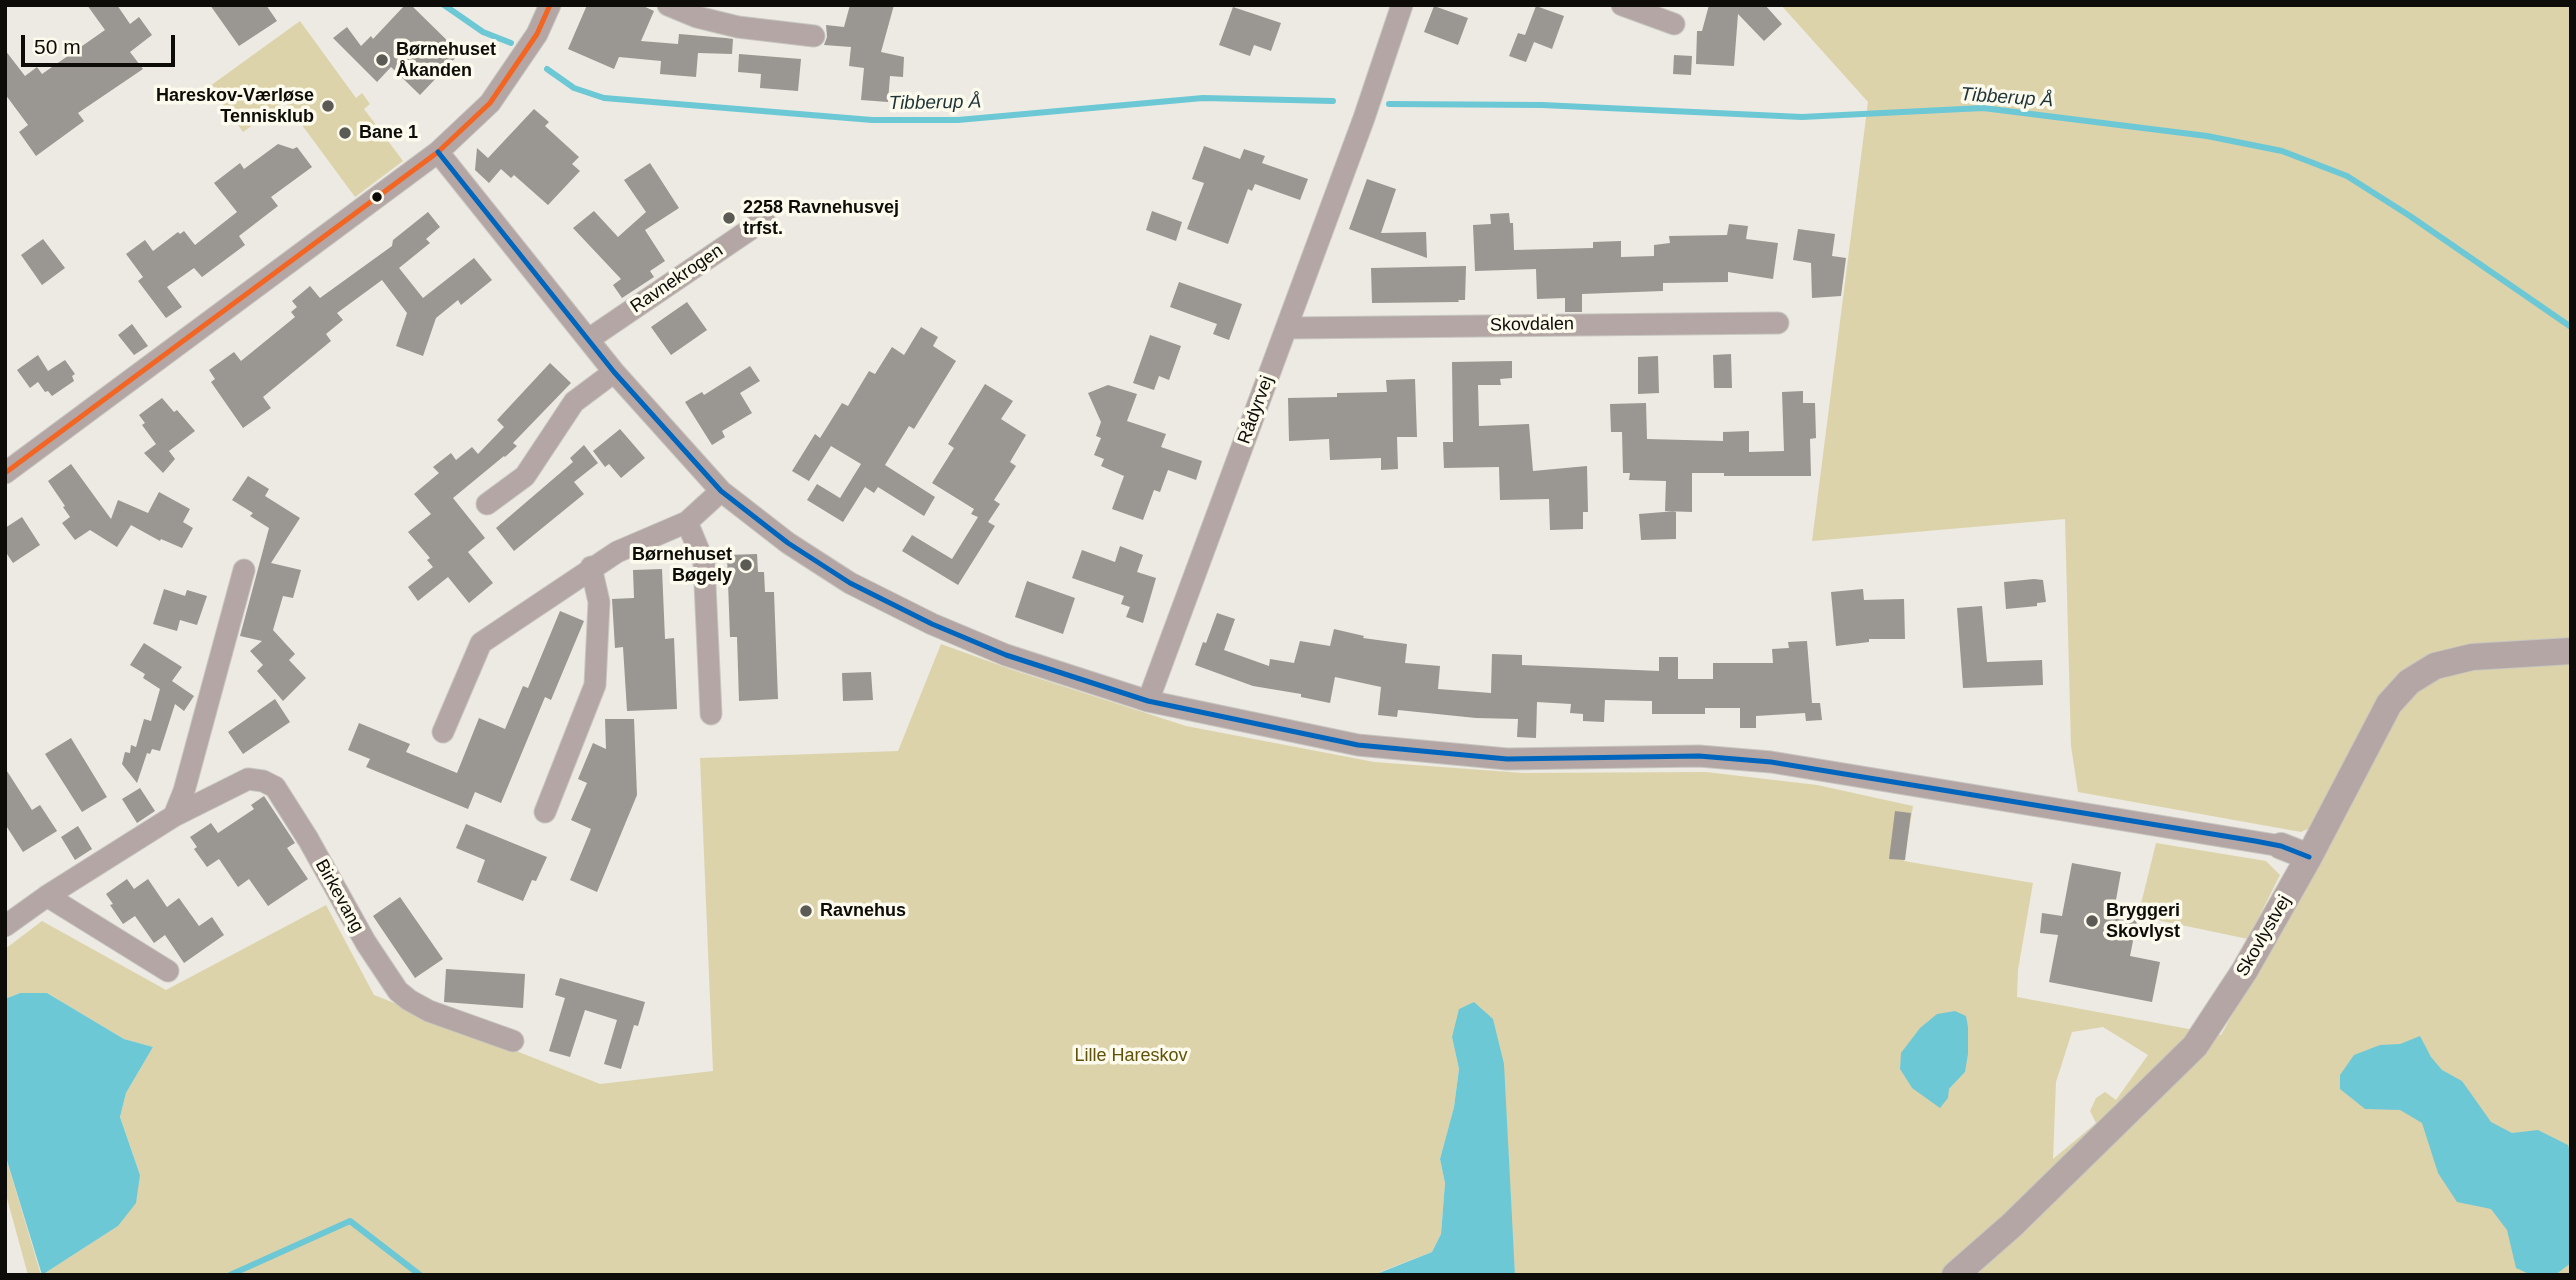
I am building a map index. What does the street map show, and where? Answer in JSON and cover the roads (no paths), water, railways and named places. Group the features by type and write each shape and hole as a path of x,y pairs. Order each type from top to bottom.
{"street":[{"path":"5,473 438,152 490,103 537,34 550,5"},
{"path":"668,5 698,17 738,27 814,36"},
{"name":"Rådyrvej","path":"1147,701 1364,118 1402,5"},
{"path":"1622,5 1674,24"},
{"path":"438,152 614,372 721,491 788,543 850,583 932,624 1006,655 1147,701 1358,745 1507,759 1699,755 1770,762 2281,846 2309,858"},
{"name":"Ravnekrogen","path":"589,339 764,220"},
{"name":"Skovdalen","path":"1287,328 1778,323"},
{"path":"487,505 525,476 574,402 614,372"},
{"path":"443,732 481,643 617,552 687,522 721,491"},
{"path":"687,522 704,563 710,714"},
{"path":"545,812 595,685 599,602 592,567"},
{"path":"174,816 184,791 244,570"},
{"name":"Skovlystvej","path":"1955,1275 2012,1225 2194,1046 2245,970 2309,858 2389,704 2409,682 2435,666 2472,657 2571,652"},
{"name":"Birkevang","path":"5,926 47,896 174,816 248,779 263,781 275,787 308,839 366,943 398,990 429,1011 513,1041"},
{"path":"47,896 168,971"}],"water":[{"path":"20,993 47,993 124,1039 153,1047 126,1093 120,1117 140,1175 136,1203 118,1226 42,1275 5,1154 5,999"},
{"path":"1474,1002 1493,1019 1504,1064 1515,1275 1380,1275 1379,1273 1432,1252 1441,1234 1445,1183 1440,1159 1454,1107 1459,1069 1452,1037 1459,1009"},
{"path":"1955,1011 1966,1016 1968,1054 1965,1072 1949,1089 1948,1098 1940,1108 1912,1088 1900,1069 1901,1053 1920,1028 1937,1014"},
{"path":"2420,1036 2431,1057 2442,1070 2462,1081 2491,1122 2512,1133 2538,1130 2568,1145 2571,1154 2571,1263 2555,1275 2531,1275 2516,1268 2507,1230 2491,1209 2457,1202 2438,1173 2422,1123 2400,1110 2365,1109 2340,1089 2340,1075 2354,1055 2380,1045 2400,1044"}],"waterway":[{"name":"Tibberup Å","path":"444,5 483,32 511,43"},
{"name":"Tibberup Å","path":"547,69 574,88 604,98 872,120 958,120 1203,98 1333,101"},
{"name":"Tibberup Å","path":"1389,104 1542,105 1802,117 1983,108 2207,136 2282,151 2347,176 2571,327"},
{"path":"230,1275 350,1221 420,1275"}],"place":[{"name":"Børnehuset Åkanden","path":"382,60"},
{"name":"Hareskov-Værløse Tennisklub","path":"328,106"},
{"name":"Bane 1","path":"345,133"},
{"name":"2258 Ravnehusvej trfst.","path":"729,218"},
{"name":"Børnehuset Bøgely","path":"746,565"},
{"name":"Ravnehus","path":"806,911"},
{"name":"Bryggeri Skovlyst","path":"2092,921"}],"park label":[{"name":"Lille Hareskov","path":"1131,1056"}]}
